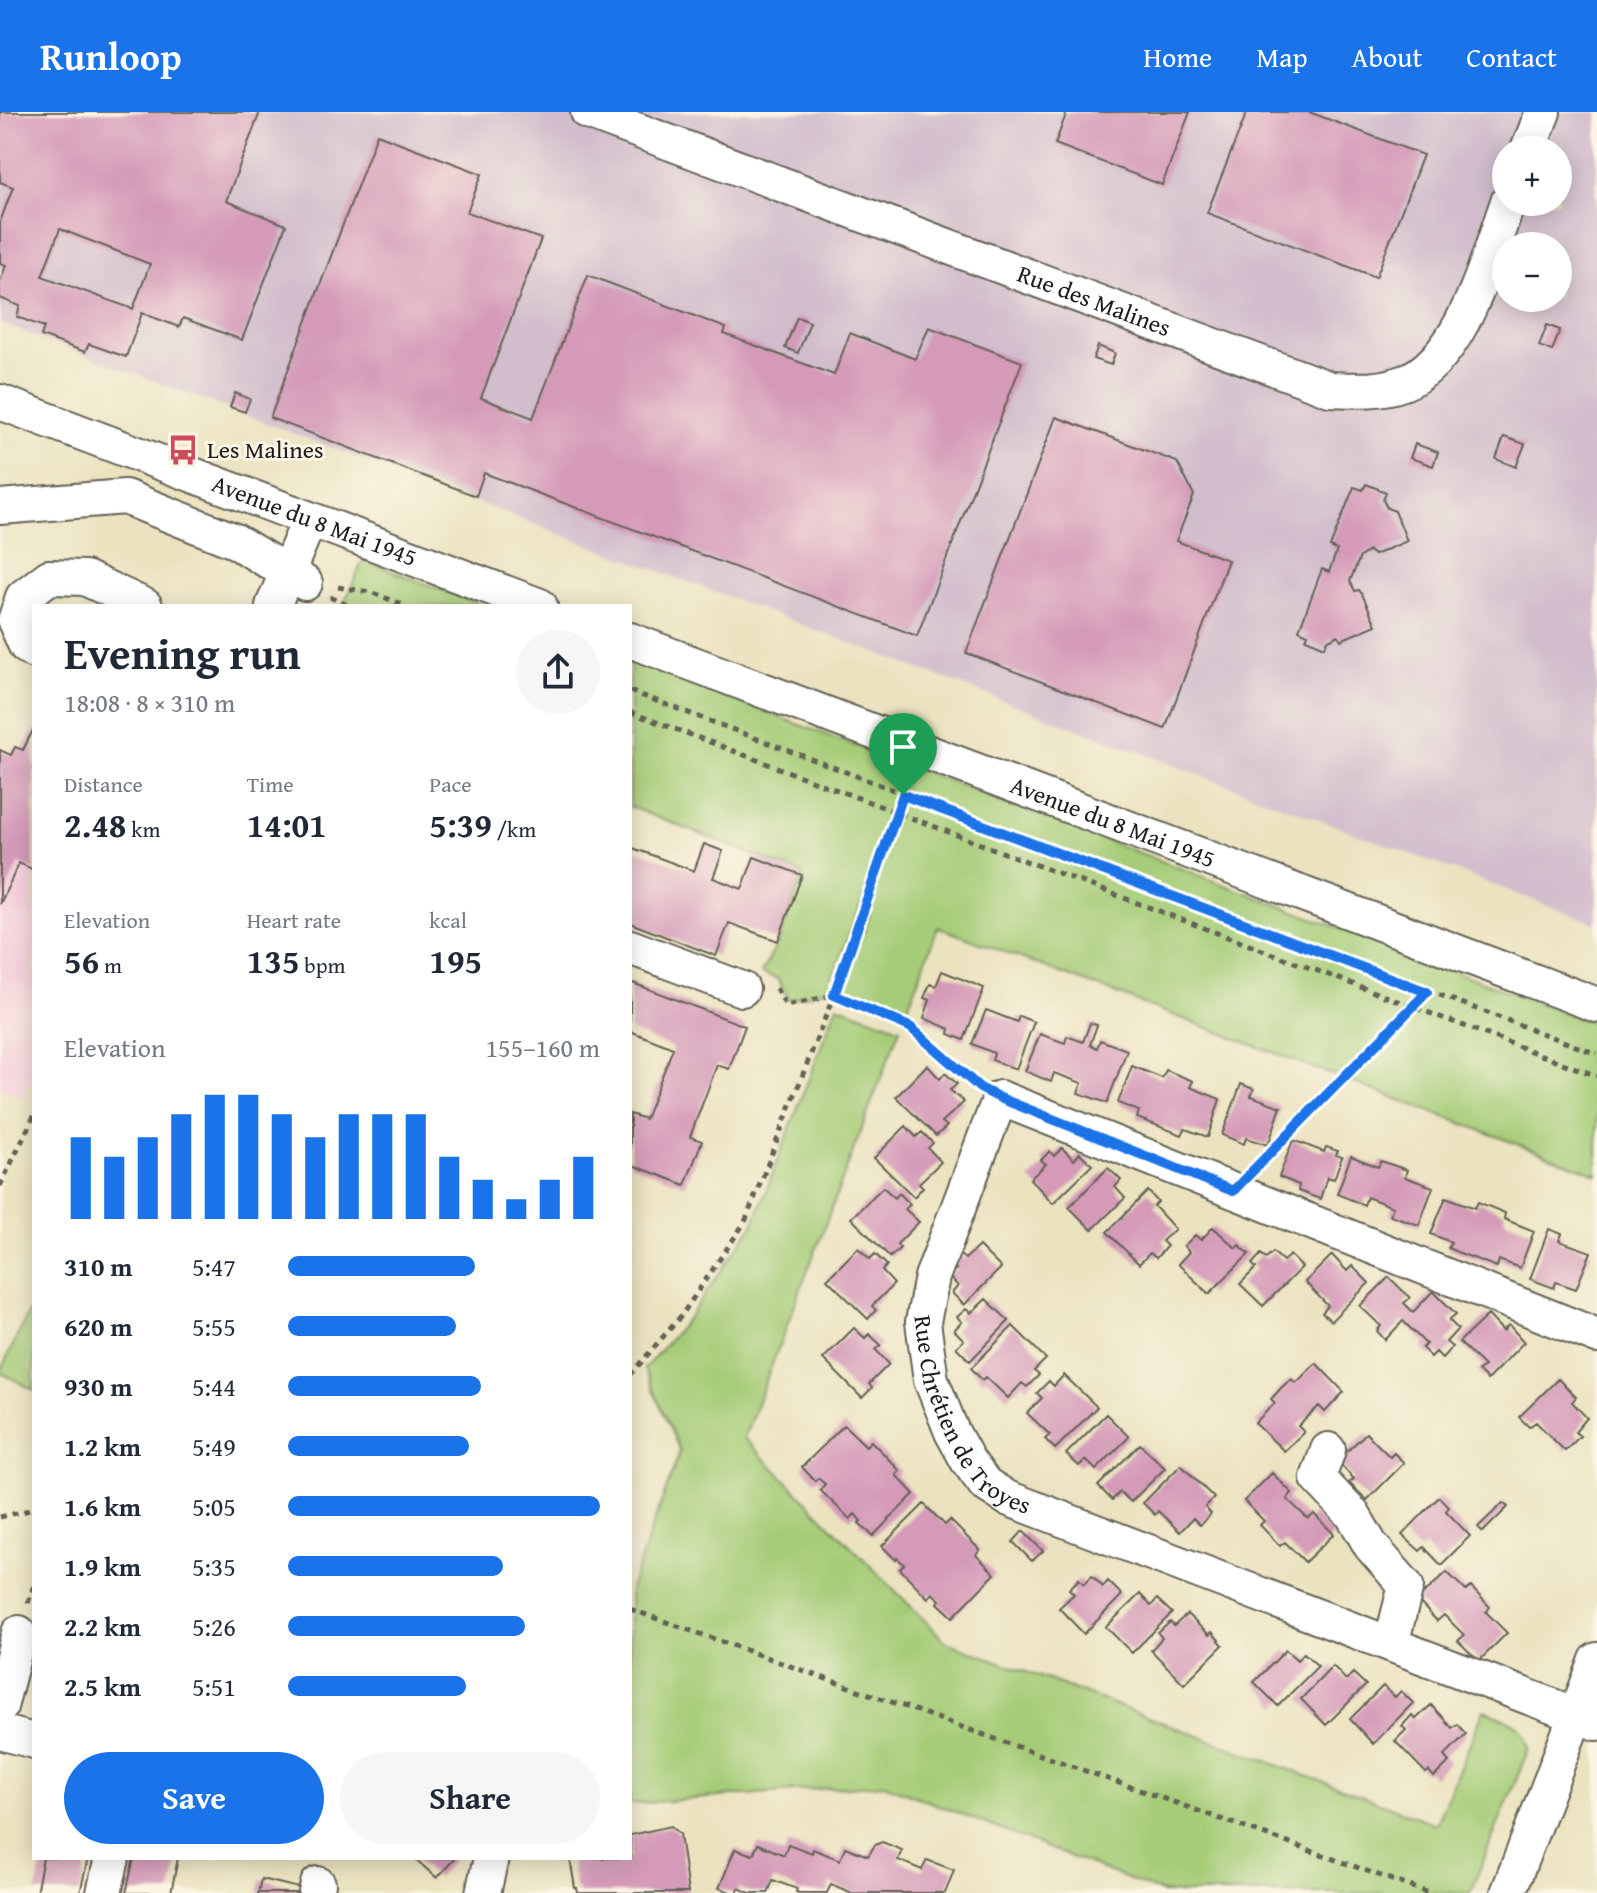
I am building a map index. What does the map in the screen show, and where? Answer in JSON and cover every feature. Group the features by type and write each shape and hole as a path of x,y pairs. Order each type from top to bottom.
{"street":[{"name":"Rue des Malines","path":"588,112 1330,389 1369,390 1404,382 1434,362 1460,329 1503,216"},
{"path":"1534,136 1543,112"},
{"name":"Avenue du 8 Mai 1945","path":"0,402 535,604"},
{"path":"0,507 125,497 235,541 296,579"},
{"path":"275,604 296,579 309,521"},
{"path":"32,650 26,646 15,621 23,597 49,577 85,578 141,604"},
{"name":"Avenue du 8 Mai 1945","path":"632,641 1597,1005"},
{"path":"632,948 742,989"},
{"path":"1000,1098 1597,1336"},
{"name":"Rue Chrétien de Troyes","path":"1000,1098 932,1277 923,1322 931,1380 952,1432 985,1484 1007,1498 1587,1719"},
{"path":"1328,1450 1318,1478 1353,1515 1371,1546 1406,1586 1391,1644"},
{"path":"0,1707 19,1633"},
{"path":"1508,1893 1587,1719 1597,1660"},
{"path":"0,1732 32,1740"},
{"path":"104,1893 112,1860"},
{"path":"483,1893 491,1860"}],"path":[{"path":"296,579 370,592 402,604"},
{"path":"632,692 1597,1054"},
{"path":"632,713 1597,1076"},
{"path":"632,1373 681,1316 745,1222 834,995 903,795"},
{"path":"742,989 757,978 775,986 786,1006 834,995 910,1027 980,1088 1000,1098"},
{"path":"1233,1191 1427,992"},
{"path":"0,1186 32,1120"},
{"path":"0,1517 32,1509"},
{"path":"632,1610 1429,1893"}],"shaded area":[{"path":"0,112 1597,112 1597,924 0,323"},
{"path":"32,732 32,1079 23,1098 0,1088 0,750 11,755 15,747 23,750"}],"green space":[{"path":"363,560 479,604 344,604"},
{"path":"632,662 1597,1025 1597,1174 938,927 906,1012 842,989 875,901 864,897 828,989 789,1000 778,979 761,973 779,941 803,874 632,808"},
{"path":"837,1005 900,1028 744,1438 946,1642 1436,1824 1484,1710 1513,1723 1524,1733 1529,1748 1470,1893 1163,1893 884,1784 632,1804 632,1583 680,1451 644,1369 690,1316 753,1225"},
{"path":"32,1305 32,1389 0,1372"}],"building":[{"path":"0,112 260,112 226,201 286,225 242,340 183,318 179,327 142,313 126,357 89,344 85,352 41,336 44,327 17,317 20,306 0,298 0,282 6,265 0,263 0,222 13,187 0,182","holes":["60,229 150,264 133,309 42,276"]},
{"path":"1067,112 1190,112 1162,185 1055,144"},
{"path":"1247,112 1309,112 1423,155 1376,277 1207,213"},
{"path":"377,134 482,174 467,212 541,239 481,398 533,418 588,275 726,328 724,334 834,375 850,333 915,359 929,327 1022,362 917,636 484,473 476,496 270,418"},
{"path":"797,317 810,322 798,353 785,348"},
{"path":"1547,325 1560,330 1552,351 1539,346"},
{"path":"1098,346 1115,353 1111,365 1093,359"},
{"path":"235,393 250,399 245,412 230,407"},
{"path":"1056,417 1177,462 1194,495 1176,541 1228,560 1165,729 966,653"},
{"path":"1504,437 1525,444 1516,467 1496,459"},
{"path":"1415,444 1438,452 1433,466 1410,458"},
{"path":"1366,484 1386,492 1383,500 1387,508 1395,511 1407,541 1374,555 1369,551 1360,557 1350,581 1355,591 1359,590 1362,594 1376,625 1341,640 1338,635 1327,641 1325,647 1306,639 1308,634 1299,630 1322,569 1329,572 1337,550 1330,547 1354,487 1363,490"},
{"path":"32,732 32,869 19,863 0,904 0,750 11,755 15,747 23,750"},
{"path":"704,844 723,851 713,878 742,889 754,857 802,875 778,941 729,923 716,956 632,924 632,848 694,871"},
{"path":"942,971 984,988 964,1040 949,1034 950,1029 924,1018 930,1000 924,998 930,984 936,986"},
{"path":"632,983 745,1026 729,1069 717,1065 690,1137 702,1141 685,1185 632,1165 632,1115 645,1119 673,1048 632,1032"},
{"path":"986,1010 1017,1022 1019,1016 1034,1022 1016,1069 992,1060 994,1053 972,1044"},
{"path":"1090,1023 1097,1025 1090,1045 1097,1048 1100,1040 1127,1050 1107,1103 1078,1093 1082,1083 1054,1073 1051,1082 1025,1071 1040,1034 1065,1043 1067,1036 1083,1042"},
{"path":"927,1065 940,1079 945,1073 957,1084 950,1090 964,1102 942,1122 947,1126 936,1136 896,1097"},
{"path":"1132,1066 1162,1078 1166,1070 1193,1081 1190,1087 1220,1099 1208,1137 1185,1129 1182,1135 1137,1118 1139,1111 1118,1103"},
{"path":"1241,1084 1254,1089 1251,1096 1281,1107 1268,1145 1246,1138 1244,1144 1222,1135"},
{"path":"906,1126 916,1137 922,1132 933,1143 928,1148 941,1162 919,1183 923,1187 914,1197 874,1158"},
{"path":"1293,1140 1324,1152 1326,1147 1338,1151 1336,1155 1342,1157 1334,1179 1327,1177 1320,1199 1298,1191 1299,1185 1279,1177"},
{"path":"1062,1148 1074,1160 1080,1153 1092,1165 1053,1203 1030,1179 1046,1164 1041,1160 1050,1151 1054,1156"},
{"path":"1351,1156 1378,1167 1381,1161 1407,1170 1405,1177 1433,1187 1419,1225 1390,1215 1393,1207 1367,1197 1364,1205 1337,1194"},
{"path":"1108,1168 1121,1180 1115,1187 1125,1198 1092,1230 1069,1207"},
{"path":"883,1187 895,1198 899,1193 910,1204 905,1209 919,1222 897,1244 900,1248 890,1257 851,1218"},
{"path":"1148,1191 1158,1202 1154,1206 1175,1229 1162,1241 1167,1246 1156,1258 1150,1253 1139,1264 1107,1232"},
{"path":"1446,1197 1475,1208 1478,1202 1505,1213 1504,1219 1534,1231 1520,1268 1499,1260 1497,1267 1457,1252 1448,1248 1451,1242 1431,1234"},
{"path":"1213,1227 1236,1248 1239,1245 1249,1254 1209,1294 1178,1264 1189,1252 1184,1246 1195,1235 1201,1240"},
{"path":"1549,1229 1562,1234 1559,1241 1591,1252 1576,1289 1556,1282 1554,1288 1530,1279"},
{"path":"979,1246 1001,1268 964,1305 952,1293 958,1286 948,1276 956,1269 950,1264 960,1255 965,1259"},
{"path":"858,1248 870,1259 875,1254 887,1265 882,1271 894,1284 872,1306 876,1310 868,1319 827,1279"},
{"path":"1273,1252 1283,1261 1290,1255 1302,1267 1263,1306 1240,1284 1256,1268 1252,1264 1261,1254 1266,1258"},
{"path":"1332,1255 1347,1271 1352,1266 1369,1283 1331,1321 1322,1313 1328,1306 1305,1282"},
{"path":"1389,1277 1410,1298 1404,1303 1413,1312 1433,1291 1456,1314 1449,1320 1458,1329 1446,1342 1452,1347 1442,1358 1436,1352 1431,1357 1422,1348 1426,1344 1403,1321 1385,1340 1377,1331 1381,1326 1360,1306"},
{"path":"986,1299 1009,1321 970,1361 956,1347 964,1340 954,1330 962,1322 957,1317 966,1309 971,1313"},
{"path":"1488,1315 1503,1331 1509,1325 1524,1342 1487,1380 1478,1371 1484,1366 1459,1342"},
{"path":"1013,1326 1046,1359 1034,1371 1039,1375 1027,1387 1022,1383 1008,1398 986,1377 982,1380 971,1368"},
{"path":"854,1328 865,1338 869,1334 881,1345 876,1350 889,1364 869,1384 872,1388 862,1398 823,1359"},
{"path":"1316,1363 1344,1392 1325,1412 1319,1406 1298,1426 1304,1432 1284,1451 1255,1423 1275,1403 1271,1399 1282,1387 1291,1379 1296,1383"},
{"path":"1064,1375 1097,1407 1055,1449 1045,1439 1050,1435 1027,1413 1042,1398 1037,1393 1049,1381 1054,1386"},
{"path":"1558,1379 1576,1397 1572,1402 1587,1418 1575,1432 1580,1436 1565,1451 1536,1422 1529,1427 1519,1417"},
{"path":"1106,1414 1129,1437 1096,1470 1086,1460 1079,1466 1066,1454"},
{"path":"844,1425 866,1446 871,1441 900,1471 896,1475 914,1494 873,1536 859,1523 861,1521 855,1514 850,1519 820,1490 825,1484 818,1478 815,1481 802,1467"},
{"path":"1366,1433 1390,1457 1394,1453 1404,1463 1367,1500 1349,1483 1354,1479 1337,1461"},
{"path":"1140,1444 1165,1468 1131,1502 1120,1492 1112,1500 1098,1486"},
{"path":"1181,1465 1214,1498 1205,1507 1211,1514 1200,1525 1193,1518 1180,1532 1158,1511 1155,1515 1143,1503"},
{"path":"1272,1473 1292,1493 1287,1499 1308,1519 1314,1514 1334,1534 1305,1562 1285,1542 1280,1546 1260,1525 1264,1521 1244,1501"},
{"path":"1439,1497 1449,1507 1446,1511 1470,1536 1441,1565 1424,1547 1420,1551 1402,1535"},
{"path":"1503,1503 1508,1507 1483,1532 1478,1527"},
{"path":"924,1504 945,1525 950,1520 980,1550 976,1555 995,1574 953,1617 932,1593 928,1598 900,1569 904,1564 882,1546"},
{"path":"1023,1531 1043,1551 1032,1561 1013,1542"},
{"path":"1447,1572 1466,1591 1471,1587 1490,1607 1486,1612 1507,1633 1479,1661 1458,1641 1464,1635 1444,1615 1437,1621 1417,1600"},
{"path":"1092,1576 1103,1587 1108,1581 1122,1595 1084,1634 1059,1608 1074,1594 1069,1589 1079,1579 1084,1584"},
{"path":"1140,1594 1151,1606 1157,1599 1172,1613 1132,1653 1106,1627"},
{"path":"1187,1614 1209,1635 1212,1632 1223,1645 1184,1684 1151,1650 1162,1638 1158,1633 1170,1622 1174,1626"},
{"path":"1286,1650 1297,1660 1304,1653 1318,1666 1278,1706 1254,1682"},
{"path":"1333,1666 1346,1680 1353,1673 1366,1685 1326,1725 1301,1699"},
{"path":"1383,1686 1395,1697 1401,1691 1413,1703 1373,1744 1350,1719"},
{"path":"1431,1705 1452,1728 1457,1724 1466,1734 1444,1756 1449,1762 1434,1777 1429,1771 1426,1773 1395,1741 1406,1730 1402,1726 1412,1715 1416,1719"},
{"path":"671,1826 680,1834 688,1893 578,1893 570,1860 632,1860 632,1835"},
{"path":"882,1842 902,1850 898,1860 922,1870 927,1860 954,1870 945,1893 852,1893 831,1884 827,1893 799,1893 797,1889 773,1880 768,1893 750,1893 739,1888 737,1893 733,1893 719,1888 735,1849 753,1855 758,1844 784,1855 788,1844 812,1853 813,1849 840,1860 845,1847 868,1856 875,1845"},
{"path":"43,1860 88,1860 80,1893 36,1893"},
{"path":"134,1860 178,1860 171,1893 126,1893"},
{"path":"416,1860 453,1860 437,1878"},
{"path":"261,1879 303,1889 302,1893 258,1893"}],"place":[{"name":"Les Malines","path":"183,450"}],"route":[{"path":"903,795 1427,992 1233,1191 1000,1098 980,1088 910,1027 834,995 903,795"}]}
